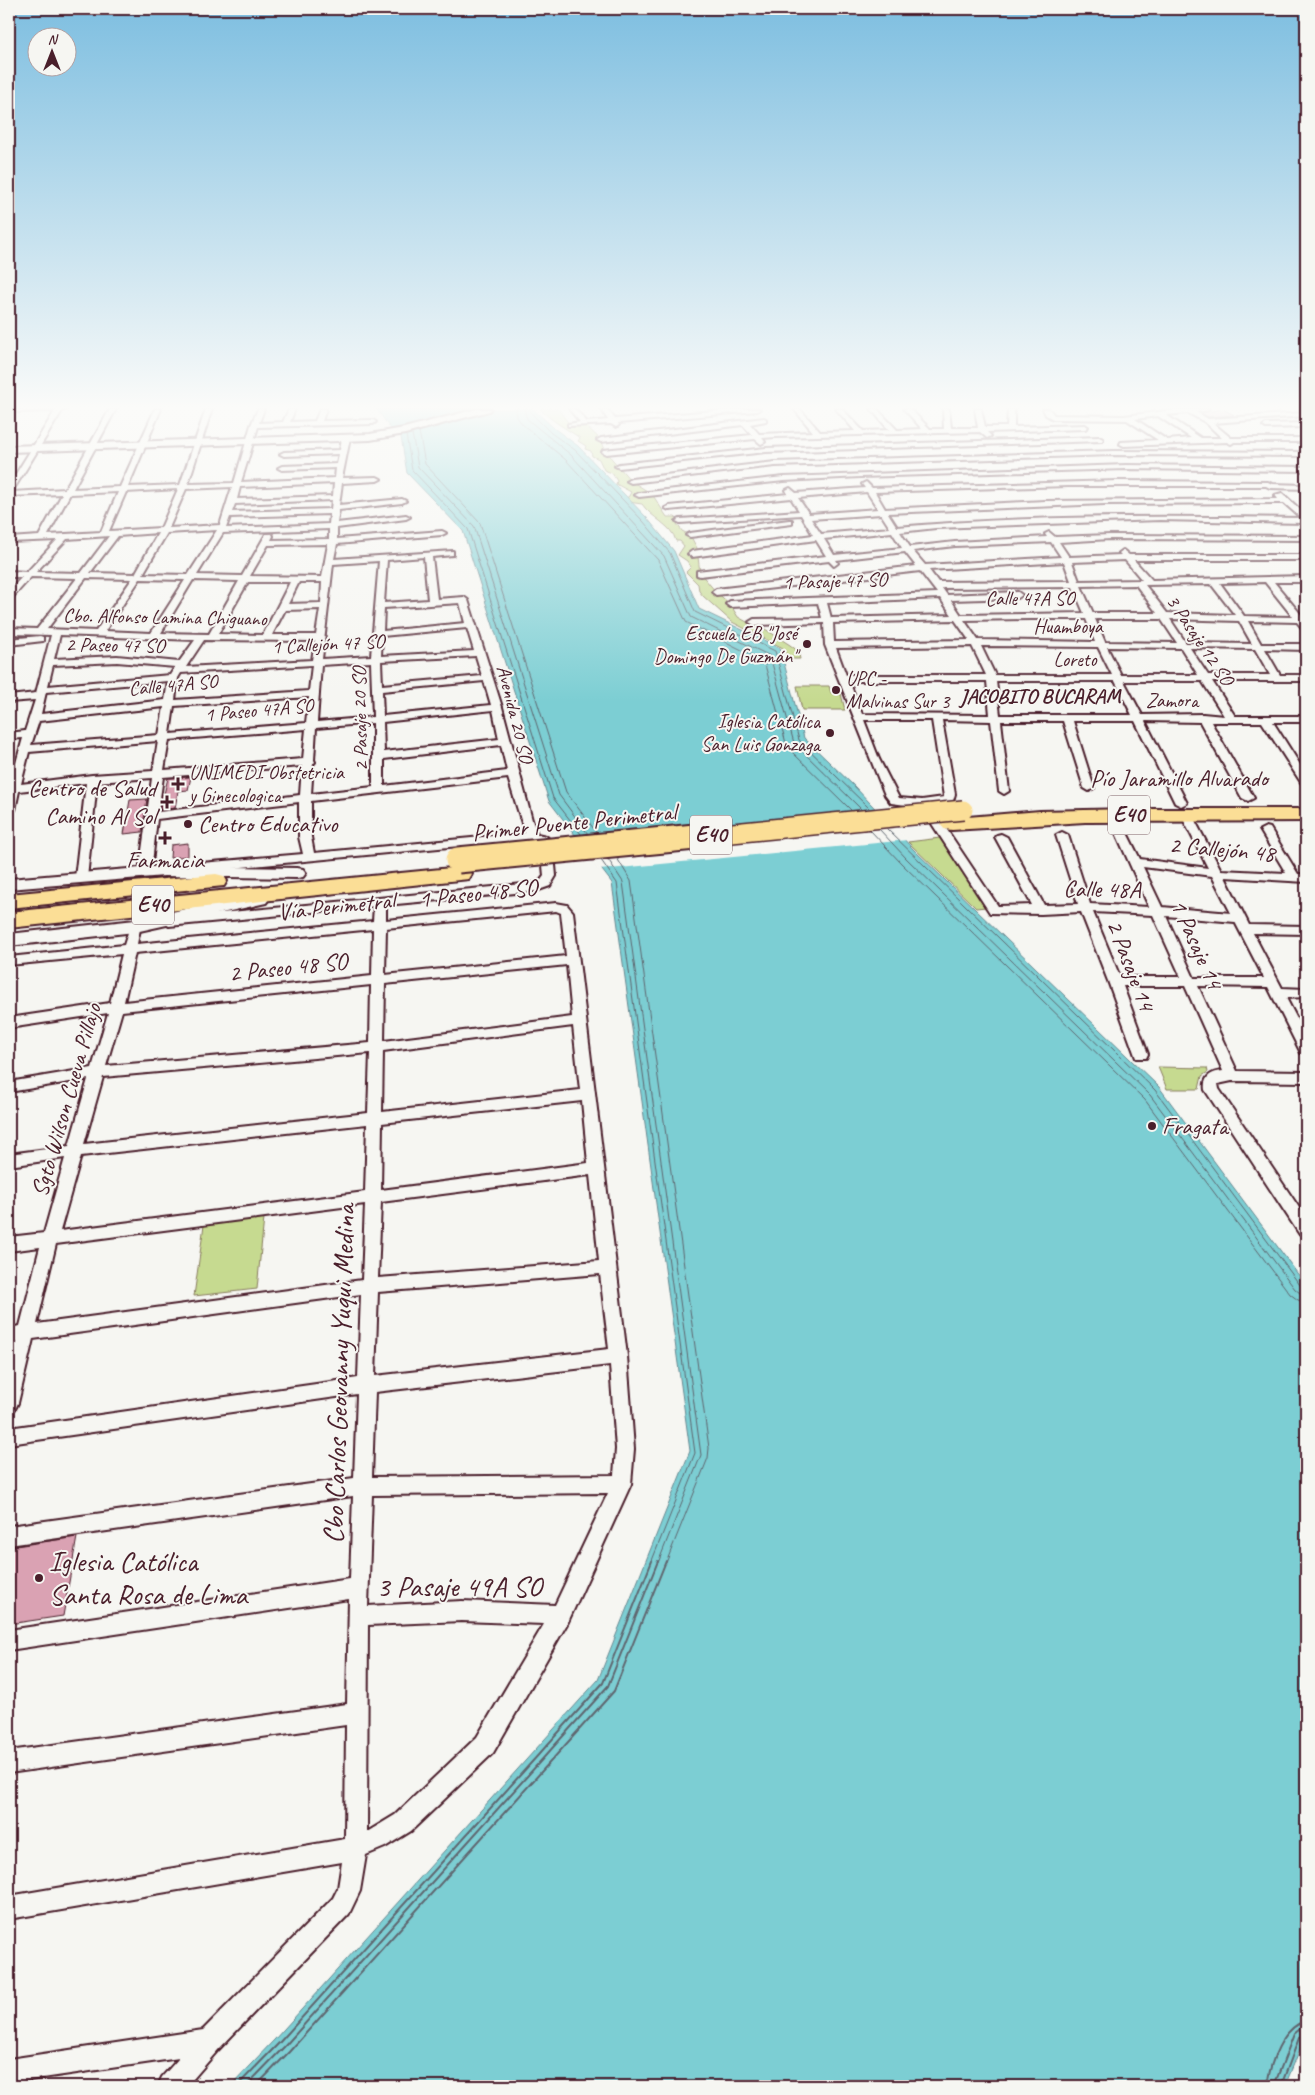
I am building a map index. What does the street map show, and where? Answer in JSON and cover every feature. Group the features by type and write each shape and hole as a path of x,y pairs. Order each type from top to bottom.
{"highway":[{"name":"Pío Jaramillo Alvarado","path":"955,811 1018,818 1306,804"},
{"name":"Pío Jaramillo Alvarado","path":"1184,809 1306,815"},
{"name":"Primer Puente Perimetral","path":"459,867 955,811"},
{"name":"Vía Perimetral","path":"9,900 301,874 459,867"},
{"name":"Vía Perimetral","path":"9,920 301,874"}],"street":[{"path":"42,538 58,507"},
{"path":"104,534 116,507"},
{"path":"99,634 138,576 164,530 174,507"},
{"path":"154,636 222,529 230,507"},
{"path":"284,513 285,507"},
{"path":"228,514 284,513 329,507"},
{"path":"301,874 305,837 305,798 310,762 317,661 325,606 326,579 333,541 335,507"},
{"path":"669,508 682,507"},
{"path":"800,507 842,577"},
{"path":"880,507 975,643 990,676 997,717 1004,791"},
{"path":"680,521 806,516 951,507"},
{"path":"1034,507 1053,540 1068,560 1101,644 1306,1049"},
{"path":"1085,507 1149,582"},
{"path":"1153,507 1204,575 1242,619 1277,678"},
{"path":"1292,507 1306,507"},
{"path":"1292,507 1306,520"},
{"path":"690,535 806,516"},
{"path":"9,540 164,530 272,529 333,526 406,517"},
{"path":"692,554 817,537 894,529 1096,519 1174,537 1286,547 1306,538"},
{"path":"1263,520 1306,568"},
{"path":"716,592 922,568 1126,557 1174,537 1263,520 1306,520"},
{"path":"212,637 267,543 272,529"},
{"path":"40,632 116,533"},
{"path":"267,543 333,541 442,533"},
{"path":"9,596 64,536"},
{"path":"700,573 908,548 955,544 1110,538 1174,537 1286,547 1306,557"},
{"path":"329,562 450,553"},
{"path":"379,606 432,602 428,555"},
{"name":"2 Pasaje 20 SO","path":"378,789 379,756 376,658 383,558"},
{"path":"9,574 326,579"},
{"path":"936,585 1138,583 1204,575 1268,580 1306,579"},
{"path":"266,638 296,580"},
{"path":"1268,580 1305,623"},
{"name":"3 Pasaje 12 SO","path":"1138,583 1164,616 1231,718"},
{"path":"1011,584 1025,605"},
{"name":"1 Pasaje 47 SO","path":"730,604 822,599 944,596 1025,605"},
{"path":"822,599 828,621 830,645 890,795 895,801 924,803 955,811"},
{"name":"Avenida 20 SO","path":"432,602 464,600 470,625 497,707 512,774 532,836"},
{"name":"Calle 47A SO","path":"754,622 958,617 1025,605 1089,616 1164,616 1305,623"},
{"path":"283,607 325,606"},
{"path":"378,634 470,625"},
{"name":"Cbo. Alfonso Lamina Chiguano","path":"9,631 40,632 55,635 321,638"},
{"path":"9,642 55,635 35,718 24,749 9,807"},
{"path":"146,872 152,816 169,704 177,671 201,637"},
{"name":"Huamboya","path":"830,645 975,643 1306,647"},
{"name":"1 Callejón 47 SO","path":"177,671 317,661 480,653"},
{"name":"2 Paseo 47 SO","path":"48,662 116,659 177,671"},
{"path":"9,699 41,692 177,671"},
{"name":"Loreto","path":"843,678 990,676 1306,678"},
{"path":"377,688 488,678"},
{"name":"Calle 47A SO","path":"35,718 169,704 315,694"},
{"name":"1 Paseo 47A SO","path":"24,749 378,720 497,707"},
{"name":"Zamora","path":"858,716 1306,719"},
{"path":"936,717 950,794 955,811"},
{"path":"1067,717 1089,788"},
{"path":"1203,717 1248,798"},
{"path":"1265,718 1306,782"},
{"path":"9,736 30,734"},
{"path":"379,756 505,741"},
{"path":"14,788 92,778 159,775 310,762"},
{"path":"152,816 512,774"},
{"path":"81,878 92,778"},
{"name":"Calle 48A","path":"924,803 994,910 1085,908 1157,910 1242,923 1306,930"},
{"path":"1266,830 1294,877"},
{"name":"1 Pasaje 14","path":"1121,831 1232,1076"},
{"name":"2 Pasaje 14","path":"1062,835 1085,908 1115,981 1140,1054"},
{"name":"Vía Perimetral","path":"9,940 380,901 536,887 546,883 550,876 547,843 542,838 532,836 301,874 135,926"},
{"path":"1000,837 1040,910"},
{"name":"2 Callejón 48","path":"1135,862 1218,873 1306,878"},
{"name":"Vía Perimetral","path":"9,884 164,871 301,874"},
{"name":"Cbo Carlos Geovanny Yuqui Medina","path":"171,2086 209,2041 342,1906 350,1890 356,1848 358,1616 373,1196 380,901"},
{"name":"1 Paseo 48 SO","path":"9,961 563,908 567,912 572,960"},
{"name":"Sgto Wilson Cueva Pillajo","path":"9,1403 50,1238 116,1007 135,926"},
{"path":"9,1907 356,1848 377,1839 403,1823 486,1745 561,1615 622,1484 625,1449 618,1356 606,1266 572,960"},
{"name":"2 Paseo 48 SO","path":"9,1023 116,1007 572,960"},
{"path":"1115,981 1190,982 1275,988 1306,993"},
{"path":"9,1087 98,1072 376,1047 578,1021"},
{"path":"1305,1228 1212,1090 1211,1082 1218,1077 1232,1076 1306,1077"},
{"path":"9,1160 74,1150 587,1095"},
{"path":"9,1244 595,1168"},
{"path":"9,1335 369,1286 606,1266"},
{"path":"9,1436 367,1385 618,1356"},
{"path":"9,1535 362,1486 622,1484"},
{"name":"3 Pasaje 49A SO","path":"9,1640 360,1587"},
{"name":"3 Pasaje 49A SO","path":"358,1616 462,1611 561,1615"},
{"path":"9,1762 357,1713"},
{"path":"9,2071 209,2041"}],"green space":[{"path":"644,507 660,507 667,517 675,517 680,521 677,524 682,531 690,535 698,550 692,554 698,557 700,573 716,592 730,604 738,617 747,622 754,622 790,645 798,651 800,659 788,659 783,648 732,622 703,596 699,591 698,584 686,572 691,567 687,561 678,555 684,546 680,541 676,541 670,530"},
{"path":"797,686 829,686 831,693 841,694 845,710 802,710"},
{"path":"940,838 986,907 976,908 908,842"},
{"path":"1158,1067 1207,1068 1208,1072 1202,1076 1199,1089 1167,1089"},
{"path":"264,1218 257,1289 194,1296 204,1225"}],"water":[{"path":"440,507 636,507 674,551 699,609 780,648 804,738 855,787 914,850 1159,1087 1306,1285 1306,2034 1285,2086 230,2086 275,2039 598,1680 690,1451 612,883 549,801 463,531"}],"pier":[{"path":"880,809 908,840 599,870 574,838"}],"building":[{"path":"191,777 188,790 178,791 175,808 160,810 162,794 164,794 168,778"},
{"path":"147,799 142,832 124,834 130,800"},
{"path":"188,843 188,856 170,858 171,845"},
{"name":"Iglesia Católica Santa Rosa de Lima","path":"77,1537 63,1616 9,1624 9,1547"}],"place":[{"name":"Escuela EB \"José Domingo De Guzmán\"","path":"807,644"},
{"name":"UPC - Malvinas Sur 3","path":"836,690"},
{"name":"Iglesia Católica San Luis Gonzaga","path":"830,733"},
{"name":"UNIMEDI Obstetricia y Ginecologica","path":"178,784"},
{"name":"Centro de Salud Camino Al Sol","path":"167,802"},
{"name":"Centro Educativo","path":"188,824"},
{"name":"Farmacia","path":"165,838"},
{"name":"Fragata","path":"1152,1126"},
{"name":"Iglesia Católica Santa Rosa de Lima","path":"39,1578"}],"district":[{"name":"JACOBITO BUCARAM","path":"1040,696"}]}
